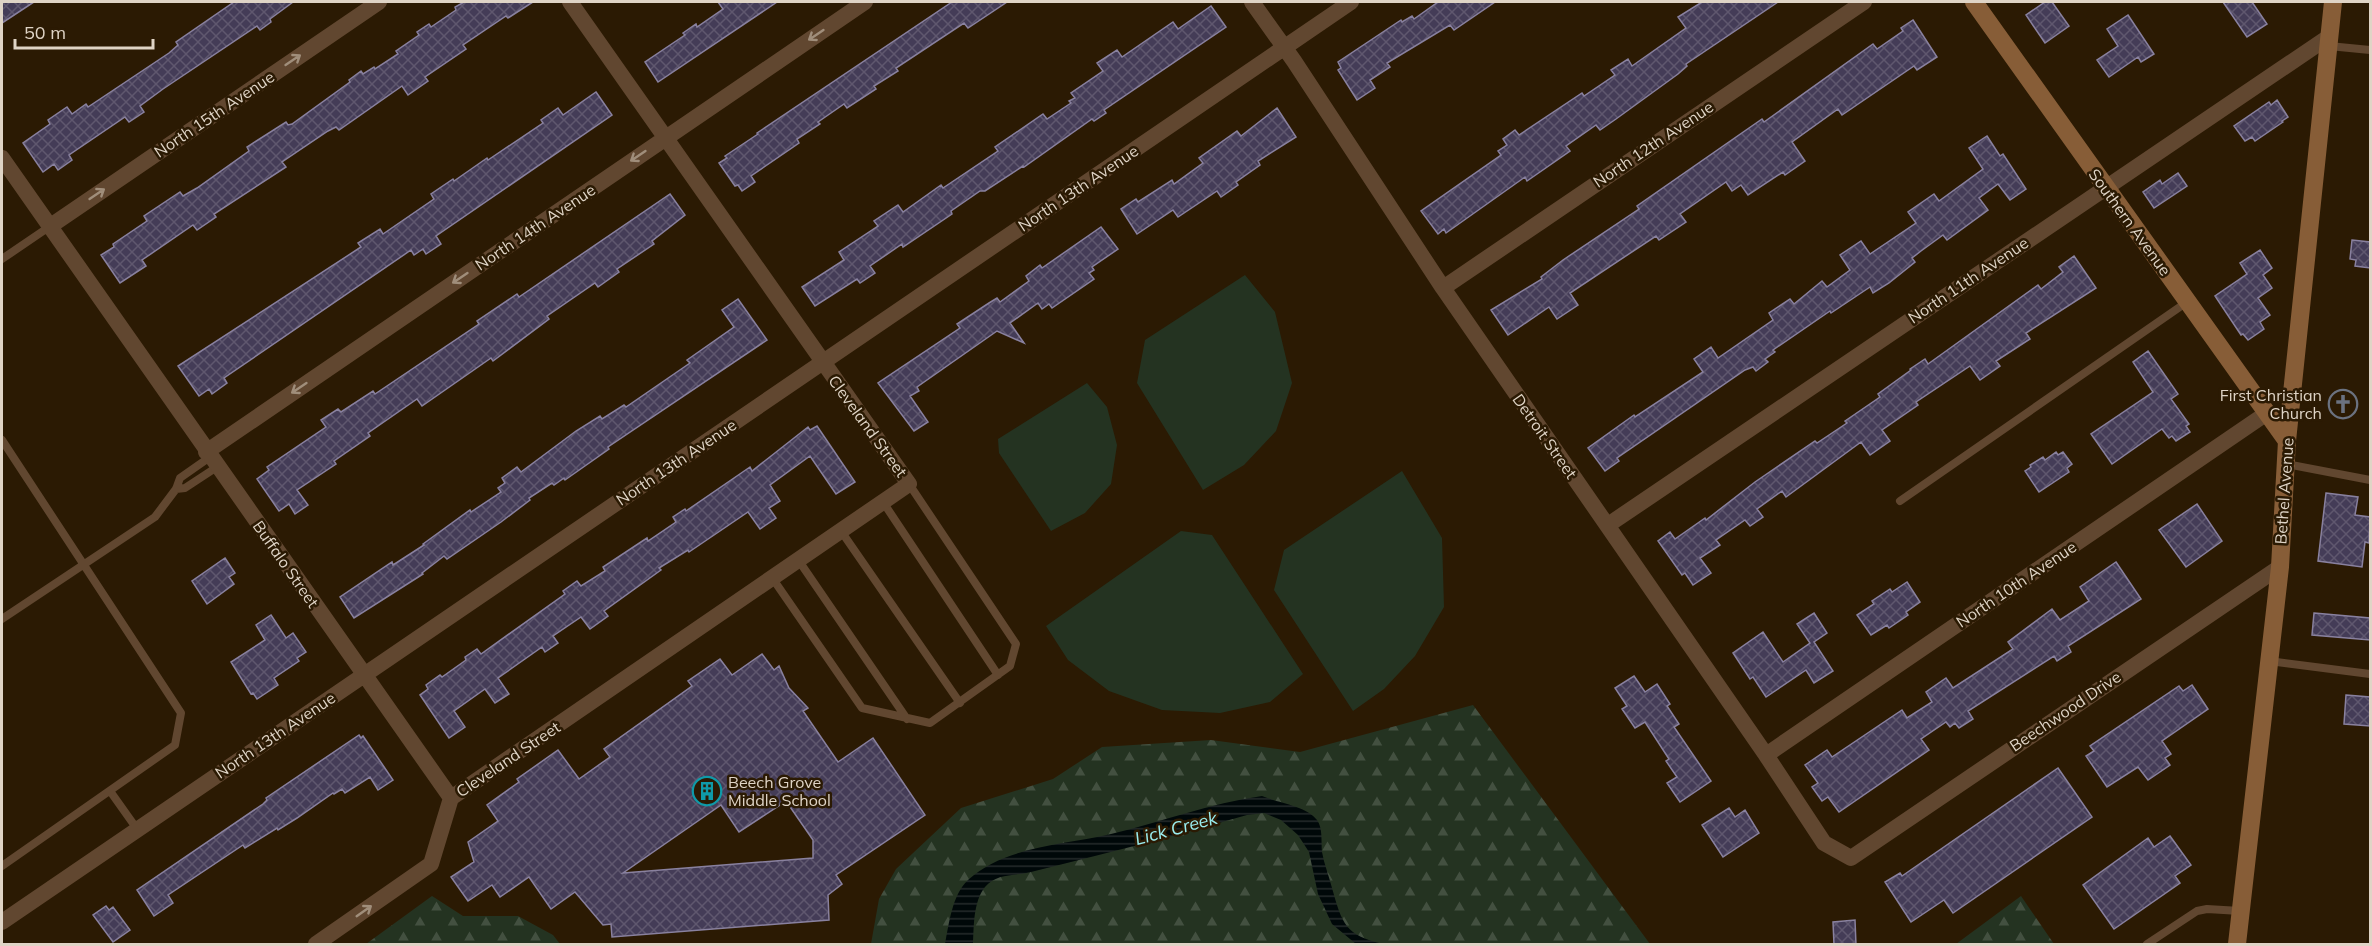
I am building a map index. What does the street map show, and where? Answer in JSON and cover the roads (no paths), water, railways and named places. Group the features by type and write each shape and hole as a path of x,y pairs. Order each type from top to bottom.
{"street":[{"name":"North 15th Avenue","path":"49,227 379,2"},
{"name":"Cleveland Street","path":"451,798 909,484 570,2"},
{"name":"North 14th Avenue","path":"211,459 666,138 865,2"},
{"name":"Detroit Street","path":"1252,2 1443,288 1766,755 1824,843 1851,858"},
{"name":"North 13th Avenue","path":"2,922 1351,2"},
{"name":"North 12th Avenue","path":"1443,288 1864,2"},
{"name":"Southern Avenue","path":"1974,2 2287,441"},
{"name":"Bethel Avenue","path":"2236,945 2280,567 2287,441 2333,2"},
{"name":"North 11th Avenue","path":"1608,525 2104,186 2329,41"},
{"name":"Buffalo Street","path":"2,158 451,798"},
{"name":"North 10th Avenue","path":"1766,755 2267,413"},
{"name":"Beechwood Drive","path":"1851,858 2280,567"},
{"path":"316,945 431,864 451,798"}],"lane":[{"path":"2329,41 2370,50"},
{"path":"2,259 49,227"},
{"path":"1900,501 2187,302"},
{"path":"2,440 181,713 175,745 2,866"},
{"path":"2,619 155,517 176,489 185,488 211,459"},
{"path":"2286,464 2370,480"},
{"path":"773,579 862,708 930,723 960,703 1010,666 1016,644 909,484"},
{"path":"883,502 998,675"},
{"path":"841,531 960,703"},
{"path":"799,561 907,719"},
{"path":"2269,661 2370,674"},
{"path":"110,790 137,829"},
{"path":"2147,945 2197,910 2240,911"}],"water":[{"name":"Lick Creek","path":"1262,796 1306,811 1317,820 1321,831 1324,861 1343,919 1353,932 1361,937 1384,944 1356,944 1332,924 1318,894 1309,852 1298,835 1281,820 1264,813 1247,815 1112,852 995,879 989,882 978,900 973,944 945,944 952,910 963,886 983,869 999,860 1036,848 1111,834 1205,808"}],"place":[{"name":"First Christian Church","path":"2343,404"},
{"name":"Beech Grove Middle School","path":"707,791"}]}
